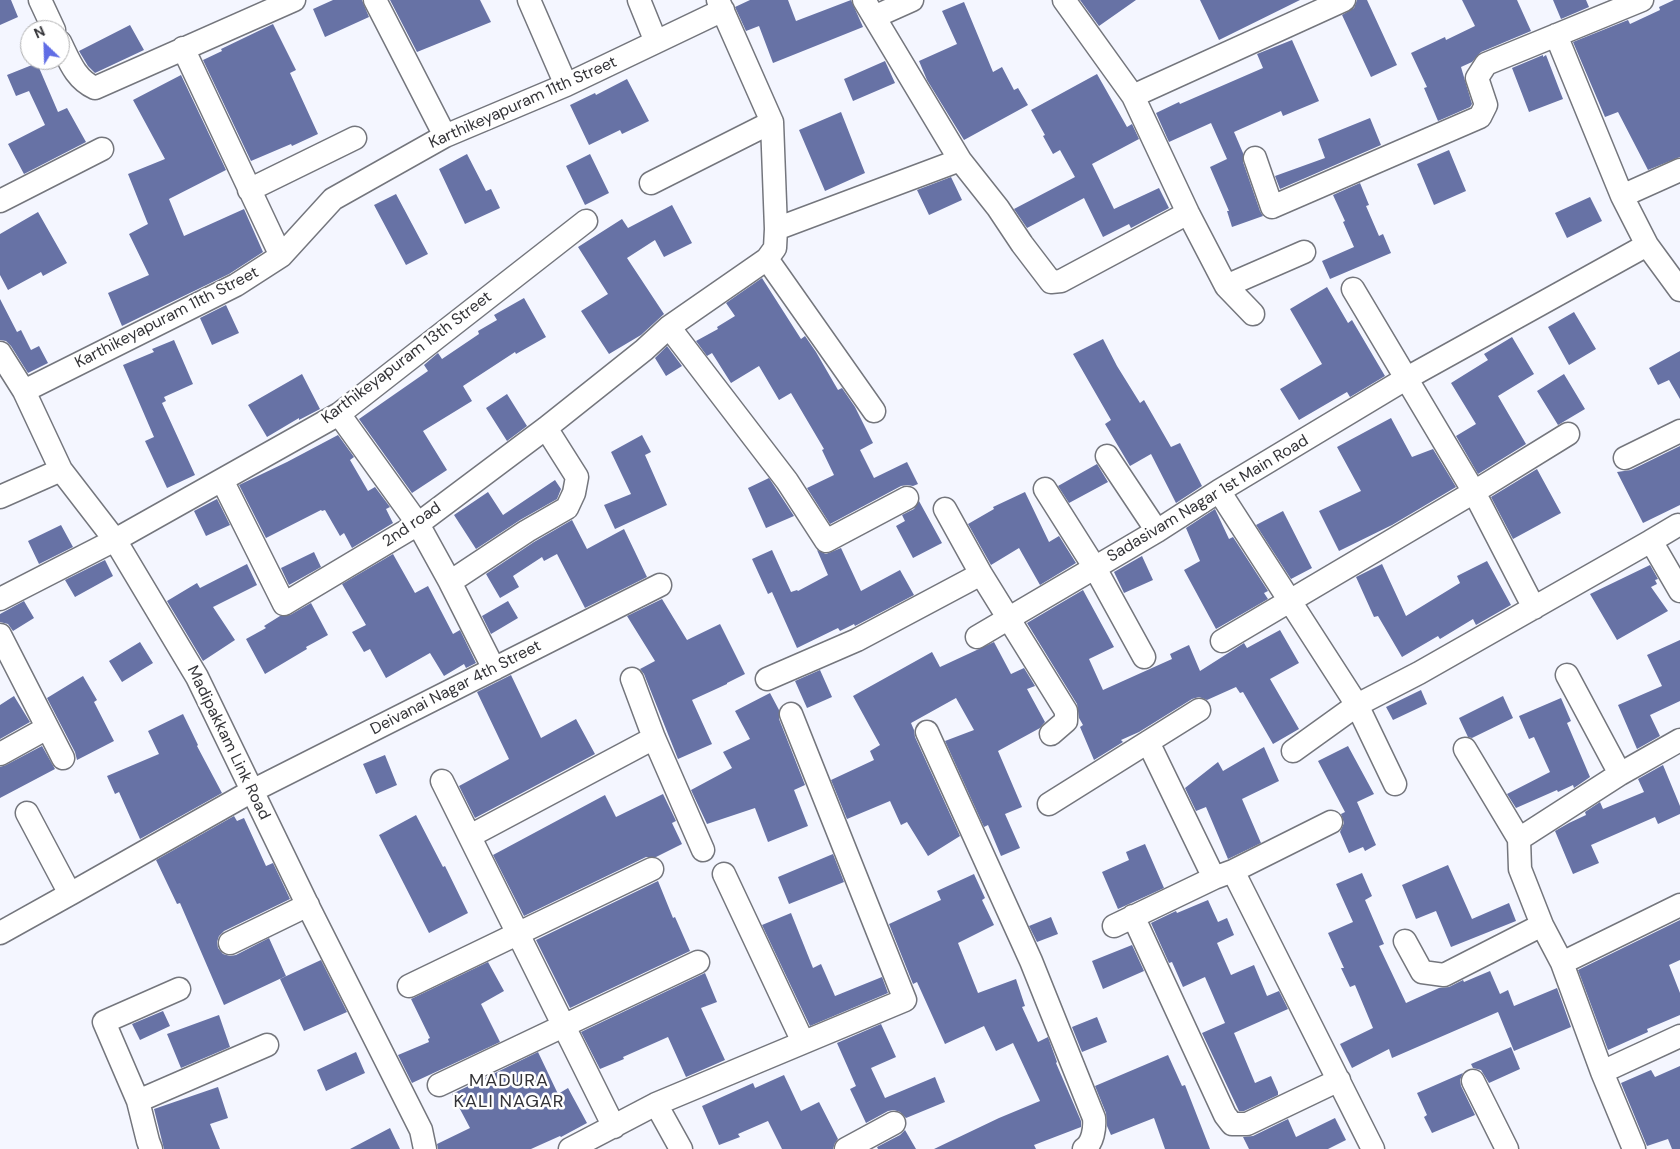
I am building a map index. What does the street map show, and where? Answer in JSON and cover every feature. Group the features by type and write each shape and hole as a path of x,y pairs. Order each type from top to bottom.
{"street":[{"path":"40,0 49,20"},
{"path":"70,63 74,71 85,84 95,88 294,0"},
{"path":"375,0 445,136"},
{"path":"529,0 566,85"},
{"path":"639,0 656,42"},
{"path":"912,0 869,8 960,160 998,208 1051,282 1061,280 1188,213"},
{"path":"1064,0 1132,96 1188,213 1226,286 1253,314"},
{"path":"1132,96 1344,0"},
{"path":"1255,158 1272,207 1480,117 1486,105 1476,78 1486,64 1642,0"},
{"path":"721,5 772,122 776,229 775,248 766,259 874,411"},
{"name":"Karthikeyapuram 11th Street","path":"24,391 236,285 281,256 333,199 445,136 566,85 656,42 721,5"},
{"path":"1556,35 1622,196 1646,245 1680,290"},
{"path":"183,48 281,256"},
{"path":"651,183 772,122"},
{"path":"249,190 355,138"},
{"path":"0,202 102,149"},
{"path":"776,229 960,160"},
{"path":"1622,196 1680,170"},
{"name":"Karthikeyapuram 13th Street","path":"0,599 115,540 339,414 586,221"},
{"name":"Sadasivam Nagar 1st Main Road","path":"977,637 1157,531 1407,378 1646,245"},
{"path":"1226,286 1304,252"},
{"name":"2nd road","path":"222,480 284,604 418,524 546,428 644,350 668,326 766,259"},
{"path":"1353,289 1474,492 1534,608"},
{"path":"668,326 787,481 826,541 907,498"},
{"name":"Madipakkam Link Road","path":"0,353 24,391 61,470 115,540 197,677 420,1130 425,1149"},
{"path":"339,414 418,524 494,669"},
{"path":"450,582 567,508 574,493 577,477 546,428"},
{"path":"1624,458 1680,431"},
{"path":"1222,641 1288,600 1474,492 1568,434"},
{"path":"1107,456 1157,531"},
{"path":"0,497 61,470"},
{"path":"1045,489 1094,568 1144,657"},
{"path":"1219,492 1357,705 1395,784"},
{"path":"945,508 981,574 1066,711 1066,721 1051,734"},
{"path":"1293,751 1357,705 1419,673 1678,525"},
{"path":"1651,541 1680,591"},
{"path":"768,679 857,640 981,574"},
{"name":"Deivanai Nagar 4th Street","path":"0,932 252,791 660,585"},
{"path":"0,635 63,758"},
{"path":"1567,675 1620,774"},
{"path":"632,679 654,738 703,850"},
{"path":"1049,804 1199,710"},
{"path":"570,1149 656,1104 905,1000 791,714"},
{"path":"0,754 47,728"},
{"path":"927,732 1031,961 1094,1118 1095,1127 1088,1146 1084,1149"},
{"path":"470,836 654,738"},
{"path":"1519,839 1620,774 1680,740"},
{"path":"1148,742 1339,1080 1373,1149"},
{"path":"1465,749 1519,839 1520,869 1542,924 1562,962 1602,1072 1634,1149"},
{"path":"442,781 614,1126"},
{"path":"27,813 70,894"},
{"path":"1331,822 1124,921 1225,1115 1232,1124 1247,1124 1339,1080"},
{"path":"409,986 652,869"},
{"path":"724,874 803,1042"},
{"path":"230,943 308,905"},
{"path":"1562,962 1680,905"},
{"path":"1405,941 1422,972 1444,975 1542,924"},
{"path":"439,1085 698,962"},
{"path":"145,1146 138,1101 104,1022 179,989"},
{"path":"1602,1072 1680,1036"},
{"path":"138,1101 267,1045"},
{"path":"1473,1081 1507,1149"},
{"path":"656,1104 681,1149"},
{"path":"846,1149 894,1123"}],"building":[{"path":"0,0 11,0 18,17 0,25"},
{"path":"333,0 362,0 369,17 325,37 313,9"},
{"path":"390,0 480,0 491,22 417,52"},
{"path":"750,0 788,0 796,21 851,0 863,27 773,63 759,26 746,31 735,7"},
{"path":"1080,0 1136,0 1099,26"},
{"path":"1200,0 1300,0 1219,40"},
{"path":"1357,0 1367,0 1397,65 1371,77 1342,15 1354,8"},
{"path":"1462,0 1517,0 1531,31 1481,52 1472,62 1461,67 1472,104 1470,107 1438,121 1424,88 1427,87 1411,53 1445,37 1446,40 1475,26"},
{"path":"1553,0 1586,0 1589,7 1561,19"},
{"path":"1674,0 1680,0 1680,157 1648,170 1618,112 1605,117 1573,42 1628,20 1630,24 1660,10 1659,7"},
{"path":"964,2 993,72 1002,67 1014,90 1018,88 1028,105 964,140 927,80 919,61 957,44 942,11"},
{"path":"273,24 296,70 290,73 318,134 251,161 203,60 222,51 221,49"},
{"path":"130,25 144,50 95,73 88,66 79,51"},
{"path":"1292,40 1319,101 1283,116 1281,111 1234,132 1243,153 1243,162 1263,216 1232,227 1227,211 1229,211 1210,167 1227,159 1211,123 1169,142 1156,113 1263,68 1257,54"},
{"path":"1543,55 1543,57 1546,55 1563,99 1529,112 1512,68"},
{"path":"885,61 895,83 853,101 844,79"},
{"path":"20,70 40,70 58,112 67,108 86,142 24,174 8,144 45,125 29,91 16,96 7,75"},
{"path":"1097,74 1127,127 1132,124 1139,139 1092,164 1114,209 1159,188 1169,208 1131,228 1129,224 1103,237 1084,198 1027,228 1014,209 1075,177 1060,150 1053,154 1031,110"},
{"path":"181,75 226,170 169,199 184,236 244,209 263,252 229,274 122,326 108,293 149,275 129,234 148,224 128,174 165,159 133,100"},
{"path":"627,79 649,121 622,134 620,130 589,145 570,105 595,93 596,95"},
{"path":"841,112 865,173 825,191 799,130"},
{"path":"1370,118 1381,145 1280,189 1275,176 1325,158 1318,139"},
{"path":"1449,150 1466,191 1434,205 1417,164"},
{"path":"467,154 486,191 491,189 500,208 465,224 439,169"},
{"path":"590,154 609,193 585,205 566,166"},
{"path":"951,177 962,200 929,215 917,190"},
{"path":"1360,183 1369,205 1366,206 1379,236 1383,234 1391,253 1330,279 1322,261 1354,247 1333,195"},
{"path":"396,194 428,254 406,265 374,205"},
{"path":"1590,197 1602,221 1567,238 1555,213"},
{"path":"672,205 692,243 664,257 655,240 627,258 664,314 641,335 609,354 581,311 608,294 578,247 622,219 628,228"},
{"path":"38,212 67,263 43,276 41,272 8,290 0,275 0,234"},
{"path":"762,278 801,339 805,336 838,390 842,388 855,407 873,443 860,450 874,478 907,462 918,484 901,486 830,524 807,488 834,475 822,450 824,449 791,393 779,400 759,366 731,383 712,353 707,356 696,341 718,329 717,327 735,316 726,303"},
{"path":"1327,287 1348,323 1352,320 1385,376 1350,397 1347,392 1299,420 1280,389 1322,364 1290,309"},
{"path":"524,298 546,337 516,354 515,352 463,386 472,401 423,431 447,470 412,493 359,419 428,371 424,365 438,353 442,359 479,334 478,331 497,320 494,315"},
{"path":"0,299 17,332 21,330 31,350 39,346 48,363 28,373 11,346 6,341 0,340"},
{"path":"226,305 239,333 212,345 200,318"},
{"path":"1574,312 1596,349 1569,365 1548,327"},
{"path":"1512,337 1534,374 1498,396 1526,444 1478,474 1456,436 1476,424 1451,383 1488,360 1484,354"},
{"path":"1103,339 1140,403 1144,400 1171,447 1180,443 1202,486 1176,503 1151,454 1130,466 1105,424 1111,420 1073,354"},
{"path":"174,340 193,384 164,397 166,401 162,403 195,475 167,488 145,441 154,437 123,365 154,352 152,349"},
{"path":"667,346 682,366 666,376 655,358"},
{"path":"1680,351 1680,399 1669,380 1658,385 1649,368"},
{"path":"302,374 320,409 299,420 299,418 267,437 248,405"},
{"path":"1564,374 1585,409 1558,425 1537,391"},
{"path":"507,394 527,426 507,441 486,408"},
{"path":"1391,418 1412,457 1433,449 1456,487 1392,525 1339,551 1319,511 1361,491 1337,447"},
{"path":"338,435 354,457 350,460 368,491 375,487 390,507 386,509 393,523 352,548 344,533 340,536 325,510 321,510 266,538 239,485"},
{"path":"642,435 651,452 645,455 667,505 615,529 604,505 631,494 611,452"},
{"path":"1680,446 1680,505 1643,523 1617,472 1631,470"},
{"path":"1097,464 1108,482 1069,503 1058,486"},
{"path":"1537,469 1561,513 1513,539 1491,497"},
{"path":"769,478 794,516 766,528 748,488"},
{"path":"555,480 561,489 557,499 520,520 476,549 454,515 488,492 503,515"},
{"path":"1025,492 1049,542 1059,536 1076,563 1040,585 1019,548 991,565 968,524 994,509 993,507"},
{"path":"217,499 230,525 206,536 194,511"},
{"path":"919,501 942,543 913,558 896,526 905,521 902,515 914,509"},
{"path":"1215,509 1229,539 1233,537 1268,591 1264,593 1268,599 1216,629 1184,570 1200,561 1186,528"},
{"path":"1283,511 1312,568 1291,579 1256,525"},
{"path":"572,520 587,549 624,529 647,577 585,608 557,554 544,561 542,557 513,576 519,587 500,598 486,574 534,542"},
{"path":"61,525 73,547 39,564 28,541"},
{"path":"841,548 861,591 900,570 914,595 855,626 854,624 840,631 838,628 797,648 772,592 768,594 752,559 772,550 791,592 798,591 828,575 817,550 826,554"},
{"path":"314,552 321,567 289,585 281,568"},
{"path":"393,554 415,593 428,586 453,634 460,630 476,663 466,668 464,664 444,676 430,653 386,678 370,649 364,652 352,632 366,625 342,584"},
{"path":"1142,556 1153,580 1124,593 1114,572"},
{"path":"105,560 113,576 75,597 65,580"},
{"path":"1487,561 1511,605 1476,625 1473,619 1440,639 1438,636 1402,657 1378,616 1374,617 1356,577 1382,564 1406,616 1460,583 1457,576"},
{"path":"247,564 257,585 213,607 235,640 203,661 167,601 197,583 200,588"},
{"path":"1650,565 1658,579 1655,580 1657,584 1651,587 1668,611 1617,640 1590,594"},
{"path":"1083,590 1114,647 1089,659 1103,690 1172,659 1170,654 1189,645 1200,671 1244,643 1247,648 1280,630 1299,663 1270,679 1299,729 1273,744 1243,692 1240,693 1236,687 1207,700 1199,697 1192,699 1139,732 1121,740 1123,742 1094,760 1080,727 1083,725 1079,718 1077,704 1027,623"},
{"path":"662,599 687,640 720,624 745,674 692,700 712,744 678,759 644,674 640,669 655,661 627,616"},
{"path":"24,601 34,618 13,631 8,624 0,622 0,614"},
{"path":"508,601 518,618 491,634 482,616"},
{"path":"311,603 328,635 265,674 246,639 266,628 264,626 280,616 290,615"},
{"path":"1680,640 1680,701 1650,715 1660,736 1637,749 1618,705 1662,686 1647,655"},
{"path":"140,642 153,663 122,682 109,661"},
{"path":"994,642 1011,674 1024,668 1035,686 1027,689 1045,722 1040,728 998,751 1022,807 1005,814 1020,848 1001,856 988,825 984,827 945,741 974,730 956,698 911,723 915,737 960,836 928,856 907,822 901,825 890,801 847,819 831,780 874,760 870,751 880,745 853,696 932,652 940,667"},
{"path":"820,670 832,697 807,708 795,681"},
{"path":"511,675 541,738 576,719 595,754 475,818 459,786 509,759 477,692"},
{"path":"83,676 97,700 94,702 114,741 77,760 75,752 47,698"},
{"path":"1421,690 1427,704 1393,720 1386,707"},
{"path":"770,693 779,710 779,719 805,785 794,790 808,826 768,842 755,808 707,824 691,790 732,768 723,752 750,739 735,711"},
{"path":"14,696 30,722 0,739 0,705"},
{"path":"1503,696 1513,718 1472,738 1468,737 1459,718"},
{"path":"1561,698 1571,721 1567,723 1590,777 1574,788 1573,785 1558,792 1557,790 1516,808 1507,794 1550,772 1534,737 1529,739 1519,716"},
{"path":"183,714 197,746 222,793 140,839 119,792 115,794 107,776 159,754 148,731"},
{"path":"42,746 55,769 0,798 0,767"},
{"path":"1348,746 1374,794 1357,802 1376,845 1365,851 1363,847 1349,853 1340,832 1344,823 1341,814 1345,812 1318,761"},
{"path":"1264,747 1279,781 1242,799 1261,843 1228,859 1206,807 1196,811 1185,788 1218,762 1223,771"},
{"path":"385,755 397,785 376,794 363,764"},
{"path":"1663,765 1680,806 1680,814 1658,824 1655,817 1591,845 1599,863 1573,874 1555,831 1586,815 1585,812 1600,802 1603,809 1644,792 1638,779"},
{"path":"663,794 676,821 672,823 682,844 656,857 646,857 524,916 493,855 605,795 616,817"},
{"path":"416,815 443,867 445,866 468,913 429,933 379,835"},
{"path":"234,816 237,821 244,818 266,866 273,863 290,899 224,931 219,936 218,948 223,954 236,955 269,938 286,976 224,1005 180,903 177,904 156,860"},
{"path":"1145,844 1164,888 1118,909 1102,872 1129,860 1126,852"},
{"path":"833,854 844,882 789,904 778,877"},
{"path":"1448,865 1472,919 1509,903 1516,921 1451,947 1436,911 1416,919 1402,885"},
{"path":"1362,873 1372,896 1365,900 1384,944 1379,946 1406,1003 1439,988 1449,987 1463,980 1464,982 1490,971 1500,994 1508,990 1514,1006 1557,988 1571,1027 1514,1051 1498,1012 1392,1058 1389,1049 1352,1068 1340,1044 1373,1028 1355,985 1350,987 1341,968 1344,968 1328,933 1353,922 1336,884"},
{"path":"974,874 985,898 982,900 994,925 958,943 978,993 1016,979 1025,1006 1022,1007 1038,1042 1048,1037 1056,1063 1081,1121 1081,1127 1034,1145 1036,1149 934,1149 1040,1101 1013,1043 996,1051 984,1026 945,1044 917,982 913,984 889,924 941,900 937,891"},
{"path":"658,881 673,918 675,917 690,951 570,1008 536,940"},
{"path":"1208,900 1218,922 1227,918 1234,935 1217,943 1231,975 1254,965 1267,996 1279,991 1288,1009 1234,1033 1255,1083 1271,1076 1278,1092 1278,1095 1244,1111 1239,1111 1202,1033 1225,1023 1205,977 1183,987 1172,962 1169,963 1151,923 1176,911 1177,913"},
{"path":"791,913 813,968 821,964 835,996 882,977 888,993 810,1026 762,925"},
{"path":"1051,917 1058,934 1037,942 1029,926"},
{"path":"1680,920 1680,960 1669,965 1680,993 1680,1015 1647,1029 1648,1032 1608,1050 1578,970"},
{"path":"1132,945 1144,971 1103,989 1092,961"},
{"path":"321,960 347,1012 304,1031 280,979"},
{"path":"488,962 504,991 481,1004 500,1042 412,1083 398,1055 429,1042 428,1039 430,1038 411,999"},
{"path":"705,973 717,1002 701,1008 725,1060 686,1077 668,1037 600,1069 581,1032"},
{"path":"163,1011 170,1026 140,1040 132,1024"},
{"path":"219,1015 230,1047 181,1068 167,1034"},
{"path":"1097,1017 1107,1042 1082,1052 1072,1027"},
{"path":"881,1024 896,1057 871,1068 885,1098 935,1077 945,1102 906,1118 900,1112 888,1111 866,1123 850,1089 856,1086 837,1043"},
{"path":"1511,1047 1520,1069 1489,1083 1481,1070 1473,1068 1471,1064"},
{"path":"356,1052 365,1073 326,1091 317,1070"},
{"path":"538,1052 558,1094 568,1088 587,1123 561,1137 531,1149 438,1149 437,1144 470,1128 452,1094"},
{"path":"1168,1055 1182,1086 1185,1085 1210,1149 1165,1149 1154,1118 1111,1135 1107,1126 1106,1113 1095,1086"},
{"path":"1680,1066 1680,1149 1672,1149 1668,1139 1647,1146 1621,1083 1651,1070 1655,1077"},
{"path":"1463,1073 1460,1080 1461,1086 1475,1115 1432,1133 1424,1117 1427,1115 1417,1093"},
{"path":"784,1075 801,1111 819,1102 838,1139 833,1149 782,1149 768,1121 738,1134 740,1137 719,1145 702,1106 753,1083 755,1088"},
{"path":"218,1087 228,1118 210,1124 220,1149 164,1149 154,1109"},
{"path":"1335,1118 1346,1140 1328,1149 1249,1149 1243,1137 1253,1136 1288,1119 1296,1137"},
{"path":"390,1128 400,1149 350,1149"},
{"path":"905,1130 916,1149 878,1149 877,1147 900,1135"}],"district":[{"name":"MADURA KALI NAGAR","path":"509,1091"}]}
